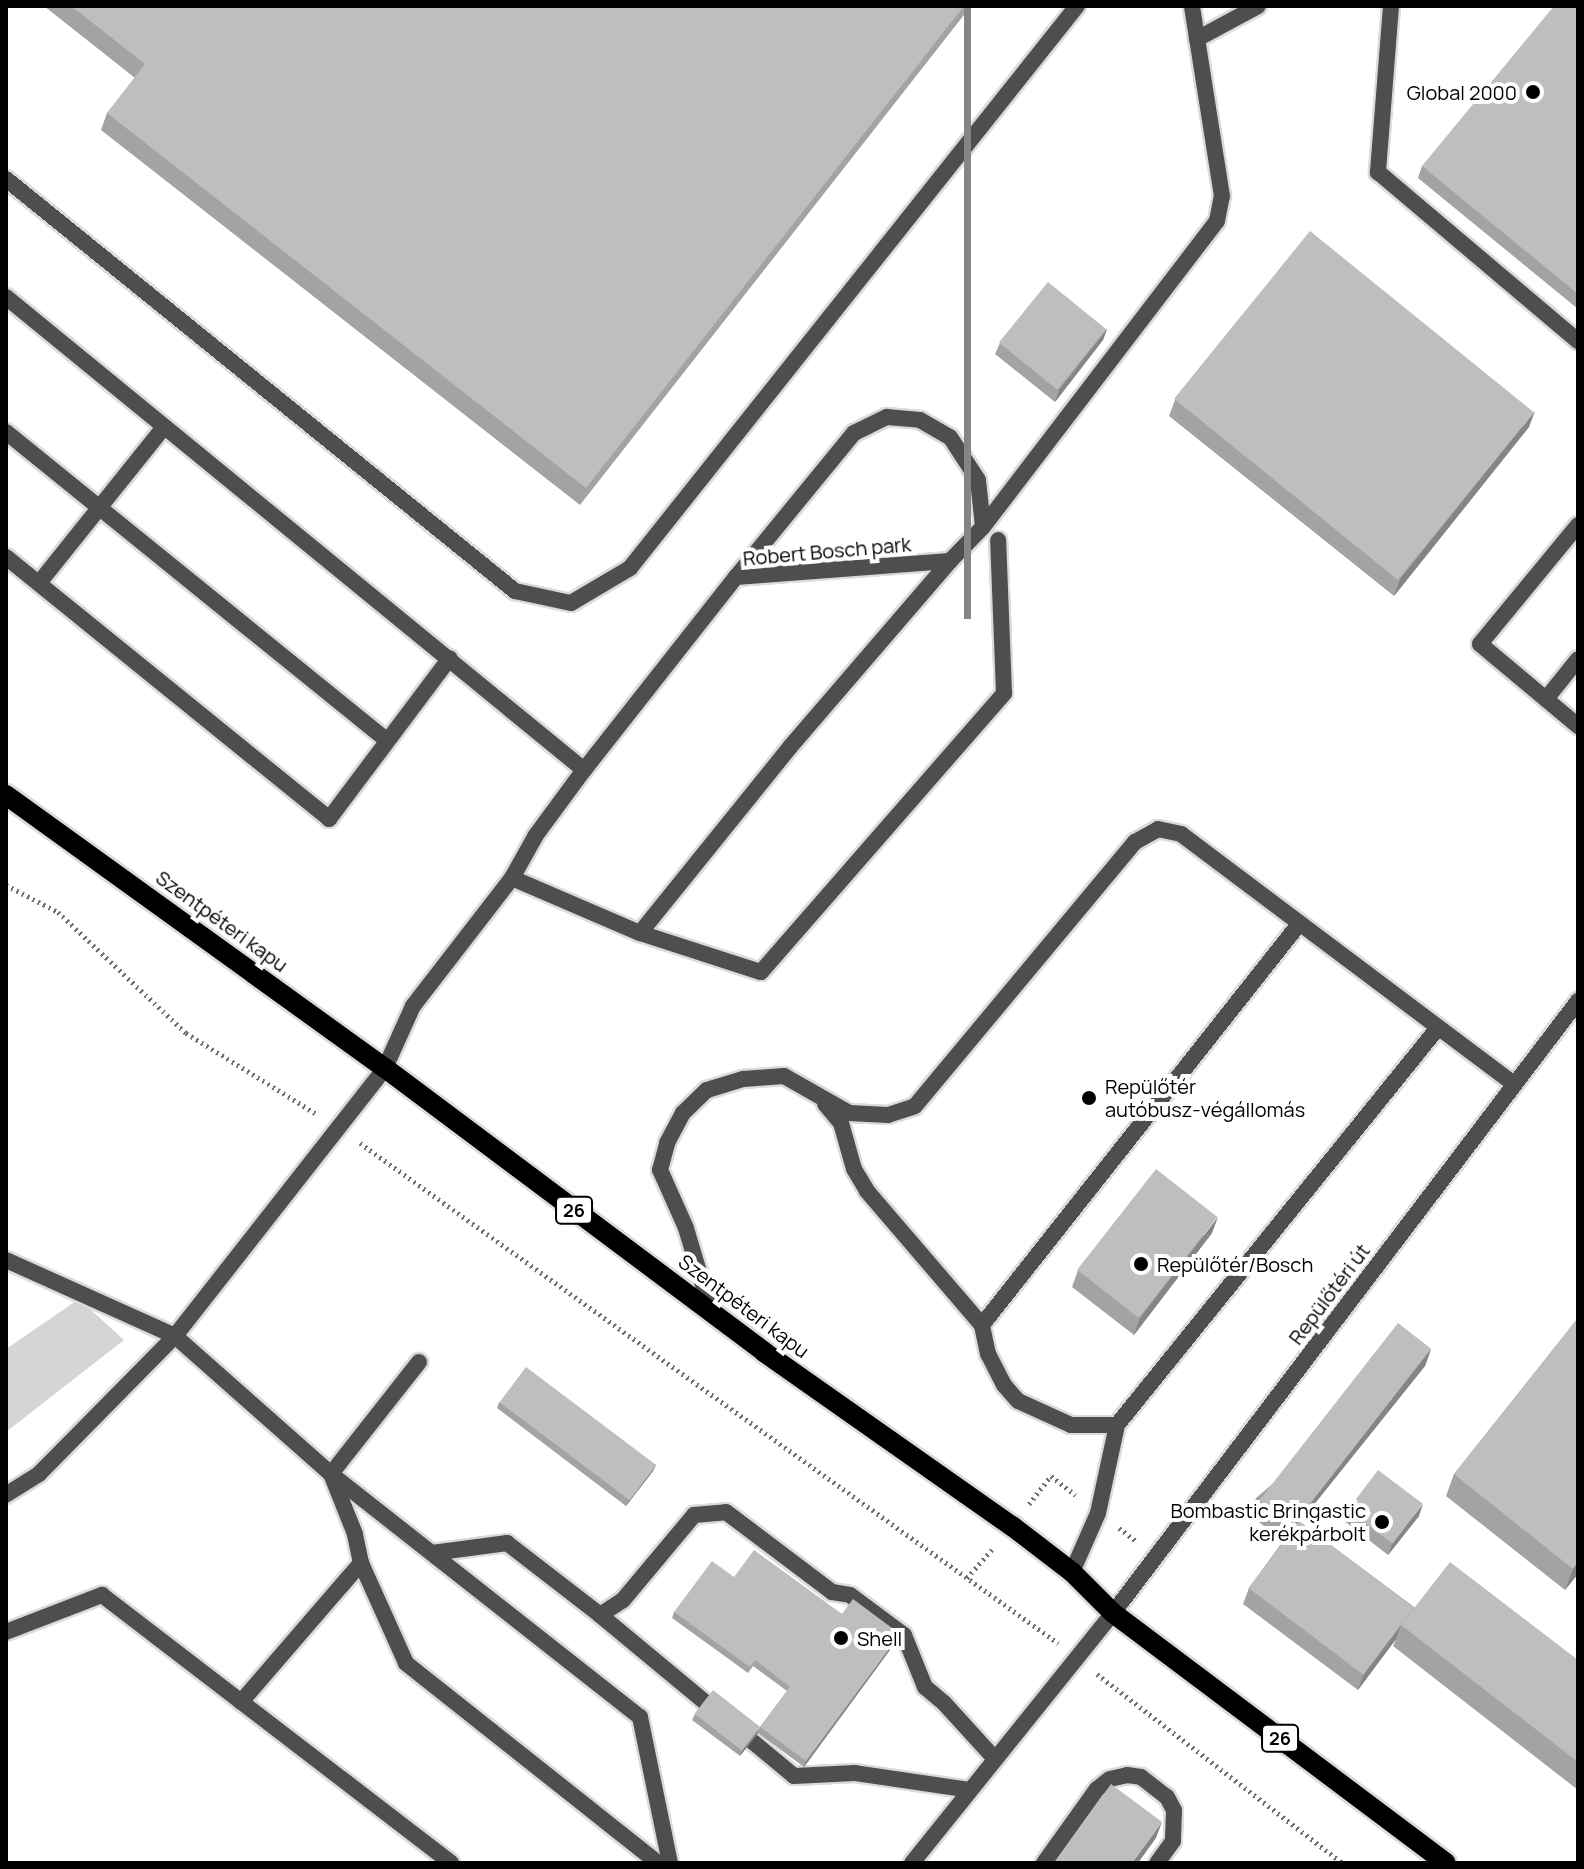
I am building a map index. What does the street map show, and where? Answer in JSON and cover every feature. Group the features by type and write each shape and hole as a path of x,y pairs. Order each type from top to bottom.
{"main road":[{"name":"Szentpéteri kapu","path":"6,795 385,1068 711,1312 1072,1572 1113,1613 1446,1863"}],"street":[{"path":"6,179 515,591 571,603 630,568 1077,6"},
{"path":"640,933 780,759 950,561 983,527 1217,221 1222,196 1192,6"},
{"path":"1197,39 1258,6"},
{"path":"1391,6 1378,172 1578,341"},
{"path":"6,297 584,770"},
{"path":"736,577 854,433 887,417 920,420 950,437 978,480 983,527"},
{"path":"39,583 164,427"},
{"path":"6,432 387,740"},
{"path":"1578,525 1480,644 1578,726"},
{"path":"512,878 640,933 761,972 1004,693 998,540"},
{"path":"6,557 329,819 450,658"},
{"name":"Robert Bosch park","path":"6,1495 39,1474 175,1336 385,1068 413,1006 512,878 536,835 584,770 736,577 950,561"},
{"path":"1546,699 1578,659"},
{"path":"711,1312 686,1228 660,1170 667,1143 683,1113 707,1090 743,1079 784,1076 814,1090 849,1113 888,1115 915,1106 1135,842 1158,829 1181,834 1513,1083"},
{"path":"982,1325 1299,924"},
{"name":"Repülőtéri út","path":"916,1861 994,1758 1113,1613 1578,1001"},
{"path":"1072,1572 1098,1513 1117,1425 1437,1029"},
{"path":"814,1090 841,1123 854,1169 867,1191 982,1325 988,1354 1004,1385 1018,1401 1071,1425 1117,1425"},
{"path":"6,1260 175,1336 331,1474 640,1717 670,1863"},
{"path":"331,1474 419,1362"},
{"path":"331,1474 355,1534 361,1563 406,1663 658,1863"},
{"path":"600,1615 623,1600 694,1515 726,1512 832,1592 850,1595 904,1635 925,1687 944,1703 994,1758"},
{"path":"432,1553 507,1543 600,1615 794,1776 855,1773 970,1790"},
{"path":"241,1702 361,1563"},
{"path":"6,1632 102,1595 451,1863"},
{"path":"1044,1863 1097,1789 1110,1779 1127,1775 1141,1777 1167,1797 1174,1810 1173,1841 1157,1863"}],"path":[{"path":"6,885 58,912 186,1033 340,1128 1077,1657 1342,1863"}],"shaded area":[{"path":"79,1299 124,1340 6,1432 6,1349"}],"building":[{"path":"71,6 964,6 586,488 107,113 145,64"},
{"name":"Global 2000","path":"1554,6 1578,6 1578,294 1422,166"},
{"path":"1310,231 1534,412 1398,580 1174,399"},
{"path":"1048,282 1106,329 1057,390 999,343"},
{"path":"1156,1169 1217,1217 1139,1318 1077,1270"},
{"path":"1578,1318 1578,1562 1573,1569 1454,1474"},
{"path":"1398,1323 1431,1349 1293,1526 1259,1500"},
{"path":"526,1367 656,1465 630,1500 500,1402"},
{"path":"1378,1470 1423,1504 1393,1544 1348,1510"},
{"path":"1299,1521 1414,1608 1363,1675 1248,1588"},
{"path":"754,1550 842,1614 853,1599 900,1634 806,1761 760,1727 790,1687 755,1660 750,1667 674,1612 712,1561 734,1577"},
{"path":"1450,1562 1578,1660 1578,1762 1401,1625"},
{"path":"713,1690 760,1727 742,1751 695,1714"},
{"path":"1111,1784 1162,1822 1132,1863 1054,1863"}],"place":[{"name":"Global 2000","path":"1533,92"},
{"name":"Repülőtér autóbusz-végállomás","path":"1089,1098"},
{"name":"Repülőtér/Bosch","path":"1141,1264"},
{"name":"Bombastic Bringastic kerékpárbolt","path":"1382,1522"},
{"name":"Shell","path":"841,1638"}]}
